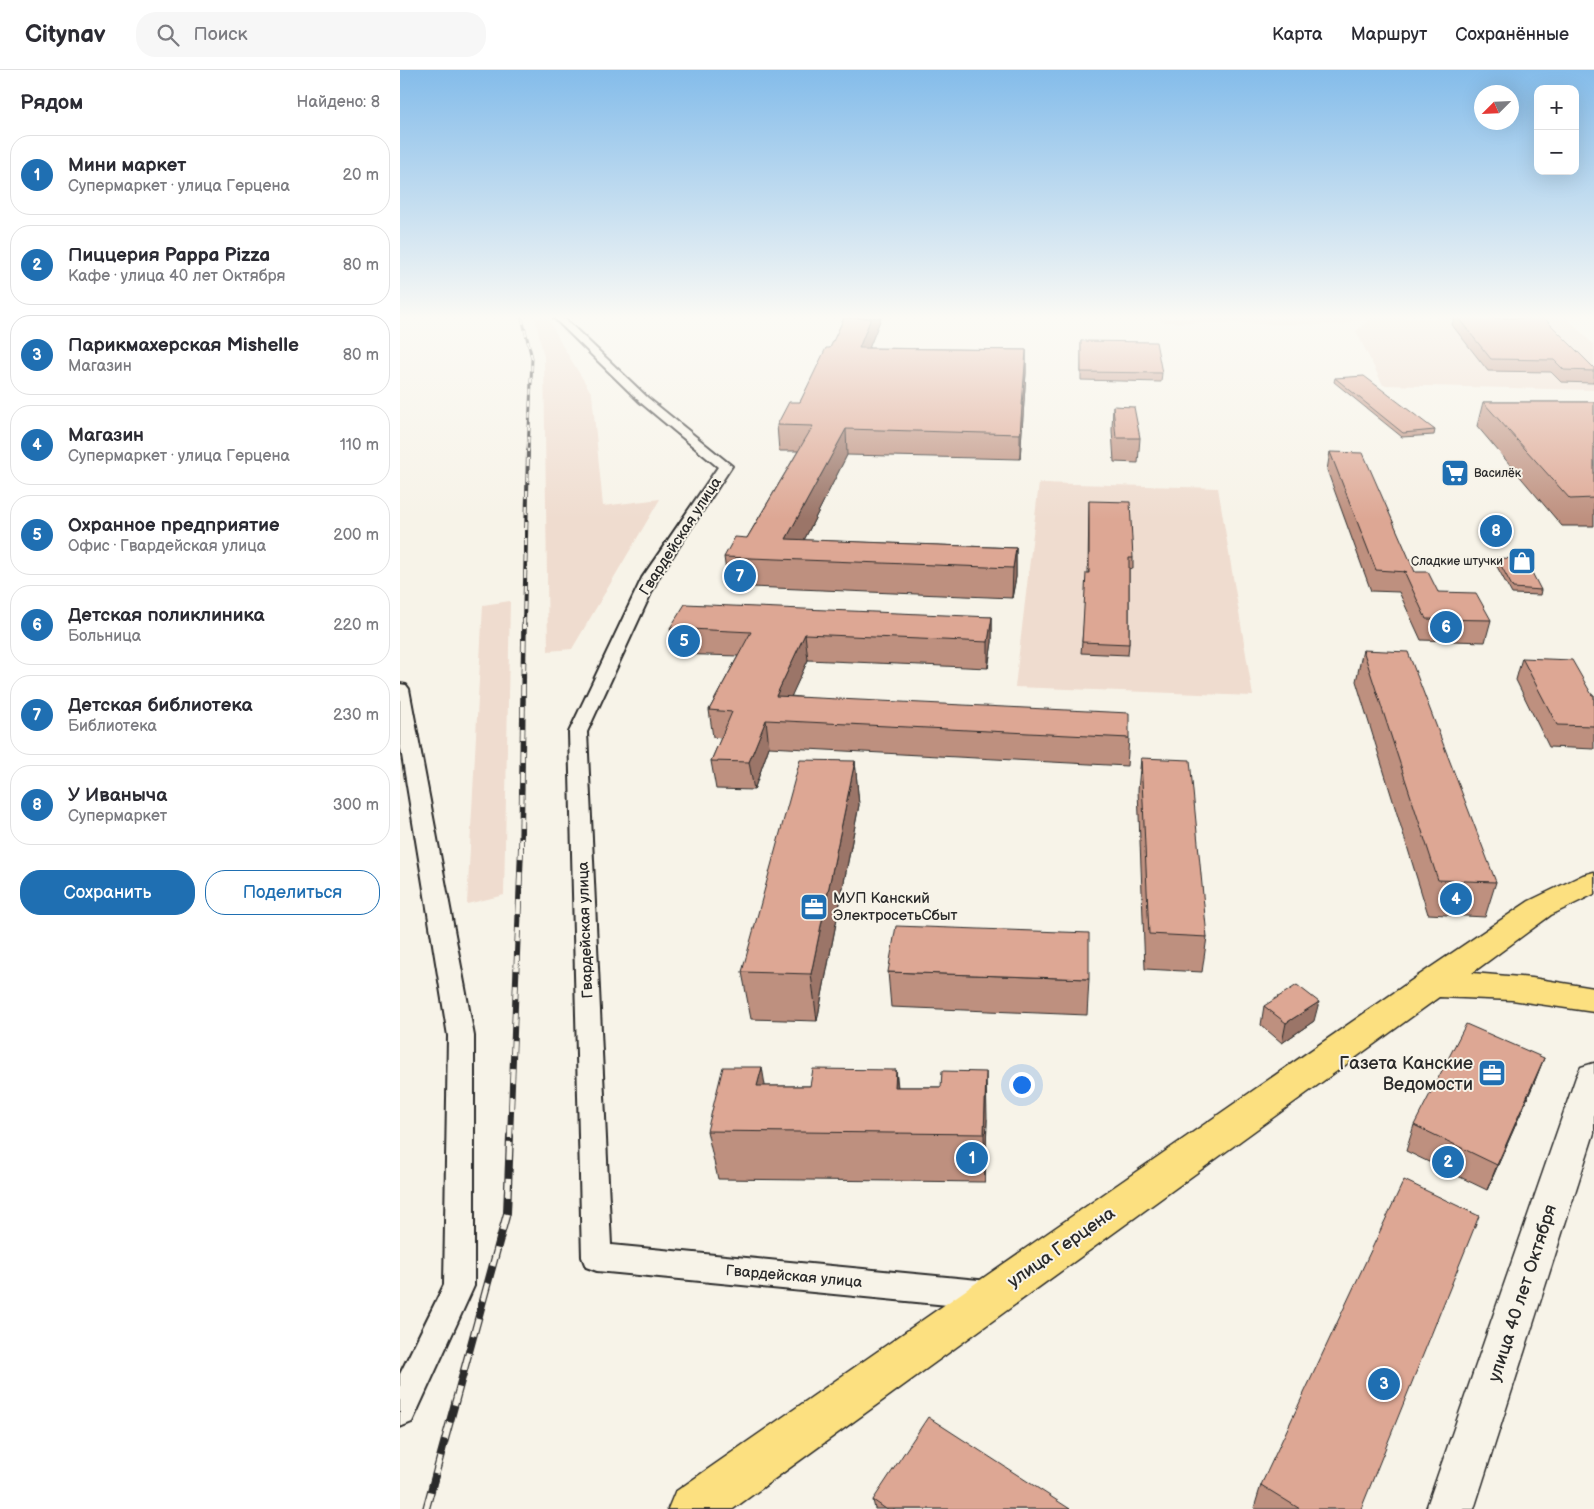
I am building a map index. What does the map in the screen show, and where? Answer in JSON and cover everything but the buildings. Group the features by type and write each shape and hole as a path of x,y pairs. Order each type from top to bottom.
{"main road":[{"name":"улица Герцена","path":"692,1509 1540,908 1594,882"},
{"path":"1430,985 1506,986 1594,1000"},
{"name":"улица 40 лет Октября","path":"1450,1509 1594,1077"}],"street":[{"name":"Гвардейская улица","path":"629,385 725,466 650,578 578,732 597,1257 994,1295"},
{"path":"400,689 461,1036 461,1045 459,1286 400,1410"}],"shaded area":[{"path":"544,385 587,385 592,394 603,506 660,499 572,649 548,651"},
{"path":"1389,385 1594,385 1594,390"},
{"path":"1039,483 1218,488 1253,696 1015,687"},
{"path":"510,601 504,895 467,904 483,605"}],"railway":[{"path":"528,452 531,385"},
{"path":"524,626 528,451"},
{"path":"521,849 524,625"},
{"path":"510,1138 521,848"},
{"path":"426,1509 507,1213 510,1136"}],"place":[{"name":"Василёк","path":"1455,473"},
{"name":"У Иваныча","path":"1496,531"},
{"name":"Сладкие штучки","path":"1522,561"},
{"name":"Детская библиотека","path":"740,576"},
{"name":"Детская поликлиника","path":"1446,627"},
{"name":"Охранное предприятие","path":"684,641"},
{"name":"Магазин","path":"1456,899"},
{"name":"МУП Канский ЭлектросетьСбыт","path":"814,907"},
{"name":"Газета Канские Ведомости","path":"1492,1073"},
{"name":"Мини маркет","path":"972,1158"},
{"name":"Пиццерия Pappa Pizza","path":"1448,1162"},
{"name":"Парикмахерская Mishelle","path":"1384,1384"}]}
